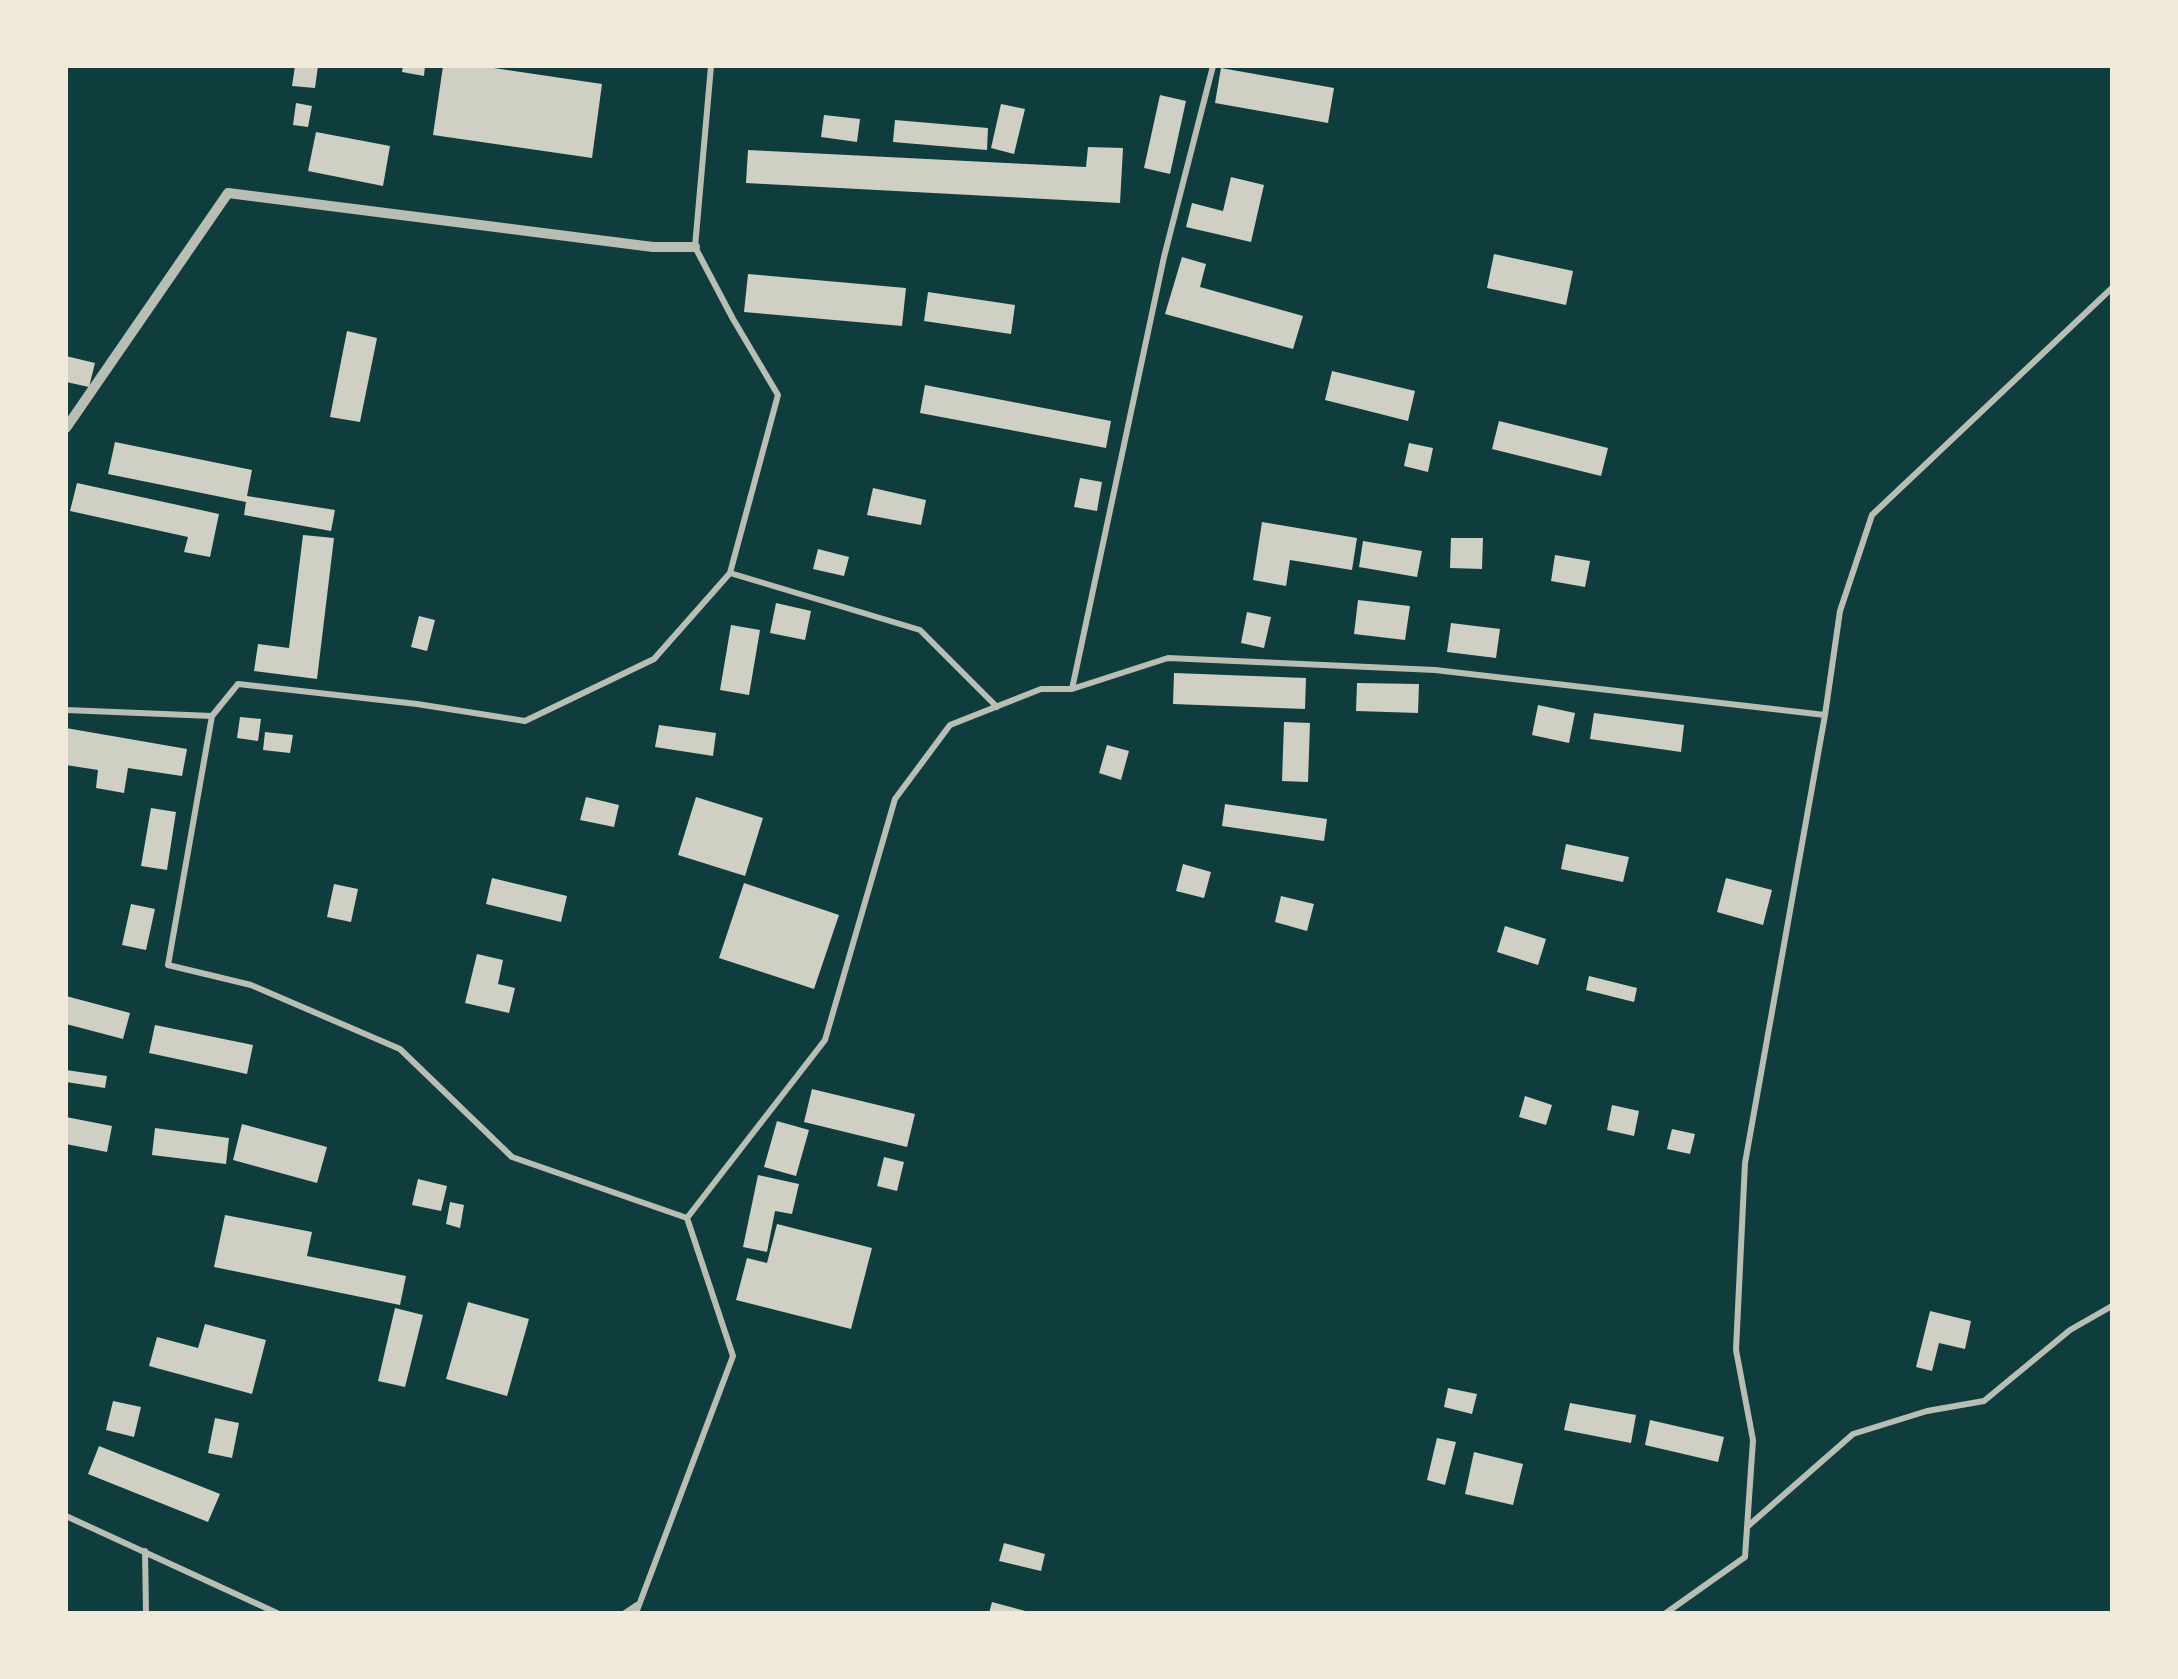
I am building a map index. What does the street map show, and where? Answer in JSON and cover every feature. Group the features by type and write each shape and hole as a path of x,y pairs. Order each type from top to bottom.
{"street":[{"path":"687,1218 512,1157 400,1049 251,986 168,965 212,716 238,684 417,704 525,721 654,659 730,573 778,395 695,247 711,66"},
{"path":"1072,689 1164,257 1213,66"},
{"path":"66,428 228,193 653,247 695,247"},
{"path":"1666,1613 1745,1557 1753,1440 1736,1350 1745,1163 1825,715 1840,611 1872,515 2112,288"},
{"path":"730,573 920,630 997,707"},
{"path":"687,1218 825,1040 895,800 950,726 1041,689 1072,689 1168,658 1435,670 1825,715"},
{"path":"66,711 212,716"},
{"path":"636,1613 733,1356 687,1218"},
{"path":"1747,1527 1853,1434 1927,1411 1984,1401 2070,1330 2112,1306"},
{"path":"66,1516 277,1613"},
{"path":"145,1551 146,1613"},
{"path":"625,1613 638,1604"}],"building":[{"path":"295,66 318,66 315,88 292,86"},
{"path":"403,66 425,66 424,76 402,72"},
{"path":"443,66 480,66 602,84 592,158 433,135"},
{"path":"1221,68 1334,88 1328,123 1215,103"},
{"path":"1160,95 1186,101 1170,174 1144,168"},
{"path":"296,103 312,106 308,127 293,125"},
{"path":"1001,104 1025,109 1014,154 991,148"},
{"path":"824,115 860,119 857,142 821,137"},
{"path":"895,120 988,128 987,150 893,142"},
{"path":"316,132 390,146 383,186 308,171"},
{"path":"1088,147 1123,148 1120,203 746,183 748,150 1086,167"},
{"path":"1231,177 1264,185 1251,242 1186,227 1192,203 1223,211"},
{"path":"1494,254 1573,271 1566,305 1487,288"},
{"path":"1182,257 1206,264 1200,287 1303,316 1293,349 1165,314"},
{"path":"748,274 906,288 902,326 744,312"},
{"path":"928,292 1015,305 1011,334 924,321"},
{"path":"347,331 377,338 360,422 330,417"},
{"path":"66,356 95,363 89,387 66,382"},
{"path":"1332,371 1415,391 1408,421 1325,400"},
{"path":"925,385 1111,421 1106,448 920,413"},
{"path":"1499,421 1608,448 1601,476 1492,449"},
{"path":"115,442 252,470 247,496 335,510 331,531 244,515 246,502 108,474"},
{"path":"1409,443 1433,448 1428,472 1404,466"},
{"path":"1080,478 1102,482 1097,511 1074,507"},
{"path":"77,483 219,514 210,557 184,552 188,537 70,511"},
{"path":"873,488 926,500 921,525 867,515"},
{"path":"1262,522 1357,538 1352,570 1290,560 1286,586 1253,580"},
{"path":"303,535 334,538 317,679 254,671 258,644 289,648"},
{"path":"1451,538 1483,538 1482,569 1450,568"},
{"path":"1363,541 1422,551 1417,577 1359,567"},
{"path":"818,549 849,557 844,576 813,569"},
{"path":"1555,555 1590,561 1585,587 1551,581"},
{"path":"1358,600 1410,606 1405,640 1354,634"},
{"path":"776,603 811,611 805,640 770,633"},
{"path":"1247,612 1271,617 1264,648 1241,643"},
{"path":"419,616 435,620 427,651 411,647"},
{"path":"1451,623 1500,629 1496,658 1447,652"},
{"path":"731,625 760,630 749,695 720,690"},
{"path":"1174,673 1306,678 1305,709 1173,704"},
{"path":"1357,683 1419,684 1418,713 1356,711"},
{"path":"1538,705 1575,713 1569,743 1532,735"},
{"path":"1594,713 1684,725 1681,752 1590,739"},
{"path":"240,717 261,719 258,741 237,738"},
{"path":"1284,722 1310,723 1308,782 1282,781"},
{"path":"659,725 716,733 713,756 655,747"},
{"path":"66,728 187,749 182,776 128,768 124,793 96,788 98,770 66,765"},
{"path":"265,732 293,735 290,753 263,750"},
{"path":"1107,745 1129,751 1121,780 1099,773"},
{"path":"586,797 619,805 614,827 580,820"},
{"path":"696,797 763,818 745,876 678,855"},
{"path":"1225,804 1327,819 1324,841 1222,826"},
{"path":"151,808 176,812 167,870 141,866"},
{"path":"1566,844 1629,857 1623,882 1561,869"},
{"path":"1183,864 1211,872 1204,898 1176,891"},
{"path":"492,878 567,896 561,922 486,904"},
{"path":"1726,878 1772,890 1763,925 1717,912"},
{"path":"744,883 839,915 814,989 719,958"},
{"path":"334,884 358,889 351,922 327,917"},
{"path":"1281,896 1314,904 1307,931 1275,922"},
{"path":"131,904 155,909 146,950 122,945"},
{"path":"1505,926 1546,939 1538,965 1497,952"},
{"path":"477,954 503,960 498,984 515,988 509,1013 465,1003"},
{"path":"1589,976 1637,988 1634,1002 1586,990"},
{"path":"66,996 130,1013 123,1039 66,1024"},
{"path":"155,1025 253,1045 247,1074 149,1053"},
{"path":"66,1070 107,1076 105,1088 66,1082"},
{"path":"812,1089 915,1114 907,1147 804,1122"},
{"path":"1525,1096 1552,1105 1546,1125 1519,1117"},
{"path":"1612,1105 1639,1111 1634,1136 1607,1130"},
{"path":"66,1117 112,1126 107,1152 66,1144"},
{"path":"777,1121 809,1130 796,1176 764,1167"},
{"path":"242,1124 327,1147 317,1183 233,1160"},
{"path":"155,1128 229,1138 226,1164 152,1155"},
{"path":"1672,1129 1695,1134 1690,1154 1667,1149"},
{"path":"884,1157 904,1162 897,1191 877,1186"},
{"path":"758,1175 799,1184 792,1214 775,1211 767,1252 743,1247"},
{"path":"418,1179 447,1186 441,1211 412,1205"},
{"path":"450,1202 464,1205 460,1228 446,1224"},
{"path":"225,1215 312,1232 307,1256 406,1276 400,1305 214,1267"},
{"path":"777,1224 872,1248 851,1329 736,1300 747,1258 767,1263"},
{"path":"468,1302 529,1319 507,1396 446,1379"},
{"path":"395,1308 423,1315 405,1387 378,1381"},
{"path":"1930,1311 1971,1321 1965,1349 1939,1343 1932,1371 1916,1367"},
{"path":"205,1324 266,1340 252,1394 149,1366 157,1337 198,1348"},
{"path":"1448,1388 1477,1394 1472,1414 1444,1407"},
{"path":"113,1401 141,1407 134,1437 106,1430"},
{"path":"1570,1403 1636,1415 1631,1443 1564,1430"},
{"path":"215,1418 239,1423 232,1458 208,1453"},
{"path":"1650,1420 1724,1437 1718,1462 1645,1445"},
{"path":"1437,1438 1456,1442 1445,1485 1427,1480"},
{"path":"99,1446 220,1494 208,1522 88,1474"},
{"path":"1474,1452 1523,1464 1513,1505 1465,1494"},
{"path":"1004,1543 1045,1554 1041,1571 999,1561"},
{"path":"992,1602 1029,1612 1029,1613 989,1613"}]}
